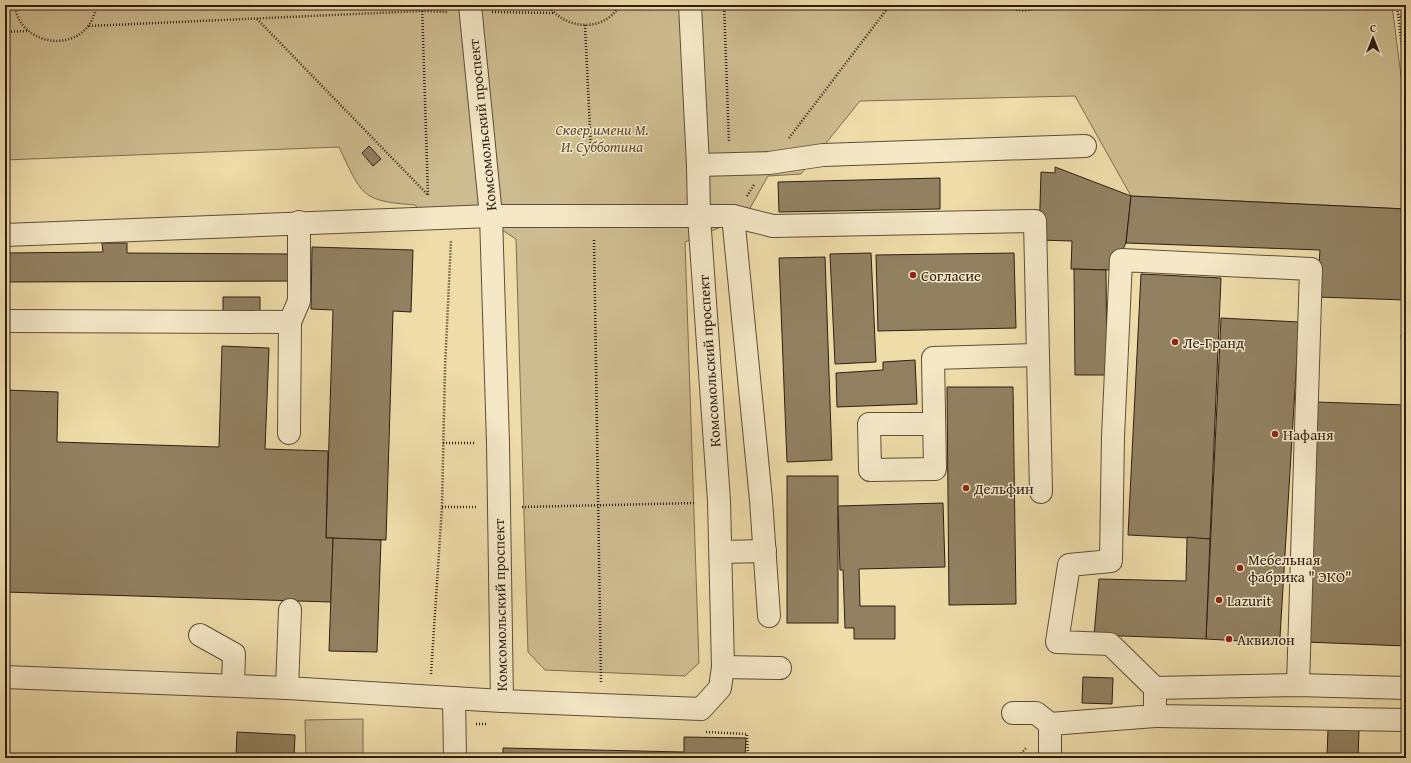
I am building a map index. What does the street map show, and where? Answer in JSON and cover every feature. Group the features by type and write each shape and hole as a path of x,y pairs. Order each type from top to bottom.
{"lane":[{"name":"Комсомольский проспект","path":"470,10 491,216 498,443 502,701 701,709 720,688 723,667 720,552 699,216 690,5"},
{"path":"698,165 770,163 823,154 1085,146"},
{"path":"5,235 299,222 452,219 491,216 733,216 773,226 1035,221 1041,492"},
{"path":"733,216 761,500 769,616"},
{"path":"289,433 290,322 299,302 299,222"},
{"path":"1298,685 1311,269 1121,260 1113,436 1111,562 1069,565 1057,642 1110,644 1155,688 1298,685 1406,688"},
{"path":"5,321 290,322"},
{"path":"934,424 933,358 1038,355"},
{"path":"720,552 764,551"},
{"path":"287,688 290,610"},
{"path":"200,635 234,654 233,685"},
{"path":"723,667 780,668"},
{"path":"5,677 233,685 502,701"},
{"path":"1155,688 1155,716"},
{"path":"454,698 455,758"},
{"path":"1013,713 1036,713 1050,724 1155,716 1406,720"},
{"path":"1050,724 1050,758"}],"path":[{"path":"15,5 20,21 28,31 39,38 51,42 63,41 75,37 89,26 97,5"},
{"path":"257,20 428,196 422,5"},
{"path":"548,5 554,13 573,24 585,25 604,21 612,15 620,5"},
{"path":"724,5 730,164"},
{"path":"733,216 770,163 890,5"},
{"path":"1002,5 1015,10 1026,10 1044,5"},
{"path":"1397,5 1406,83"},
{"path":"89,26 257,20 422,11 470,10 554,13"},
{"path":"1398,14 1406,23"},
{"path":"585,25 590,150"},
{"path":"5,32 28,31"},
{"path":"431,679 442,507 443,443 452,219"},
{"path":"594,240 601,672"},
{"path":"443,443 498,443"},
{"path":"522,507 696,503"},
{"path":"442,507 478,507"}],"green space":[{"name":"Сквер имени М. И. Субботина","path":"5,5 1392,5 1406,115 1406,209 1131,196 1075,96 860,101 801,174 768,176 745,217 685,242 699,663 685,676 545,670 528,652 516,239 480,216 419,209 415,205 383,201 373,198 365,192 353,176 339,147 5,160"},
{"path":"363,719 363,758 306,758 305,720"}],"building":[{"path":"369,146 381,159 373,166 362,153"},
{"path":"1055,167 1131,196 1126,243 1113,270 1071,269 1072,241 1039,240 1041,172 1055,173"},
{"path":"940,178 940,209 779,212 778,182"},
{"path":"1131,196 1406,209 1406,300 1317,297 1320,250 1126,243"},
{"path":"102,243 127,243 127,253 289,254 292,281 5,282 5,253 103,252"},
{"path":"312,247 413,250 411,312 393,311 386,540 326,538 333,310 311,309"},
{"path":"871,253 876,362 835,364 830,254"},
{"path":"1014,253 1016,328 878,331 876,255"},
{"path":"825,257 832,460 787,462 779,258"},
{"path":"1074,269 1106,270 1107,375 1075,375"},
{"path":"1141,274 1221,278 1210,539 1128,535"},
{"path":"223,297 260,297 260,318 223,317"},
{"path":"1221,318 1299,322 1280,637 1275,643 1206,639"},
{"path":"1401,335 1406,335 1406,379"},
{"path":"222,346 269,348 265,449 328,451 326,538 333,538 331,602 5,592 5,390 58,392 57,442 219,447"},
{"path":"915,360 917,404 837,407 836,373 883,370 883,362"},
{"path":"947,387 1013,387 1016,604 949,605"},
{"path":"1316,402 1406,405 1406,646 1306,642"},
{"path":"787,476 838,476 838,623 787,623"},
{"path":"943,503 945,567 859,569 860,606 895,606 895,639 854,639 854,628 845,628 843,570 840,570 838,506"},
{"path":"1187,537 1210,539 1206,639 1094,635 1099,579 1186,581"},
{"path":"333,538 381,540 377,652 329,651"},
{"path":"1083,677 1113,678 1112,704 1082,703"},
{"path":"1328,729 1359,730 1358,758 1327,758"},
{"path":"237,732 295,735 294,758 236,758"},
{"path":"684,737 746,738 745,758 503,758 503,748 684,752"}],"place":[{"name":"Согласие","path":"913,275"},
{"name":"Ле-Гранд","path":"1175,342"},
{"name":"Нафаня","path":"1275,434"},
{"name":"Дельфин","path":"966,488"},
{"name":"Мебельная фабрика \" ЭКО\"","path":"1240,568"},
{"name":"Lazurit","path":"1219,600"},
{"name":"Аквилон","path":"1229,639"}]}
